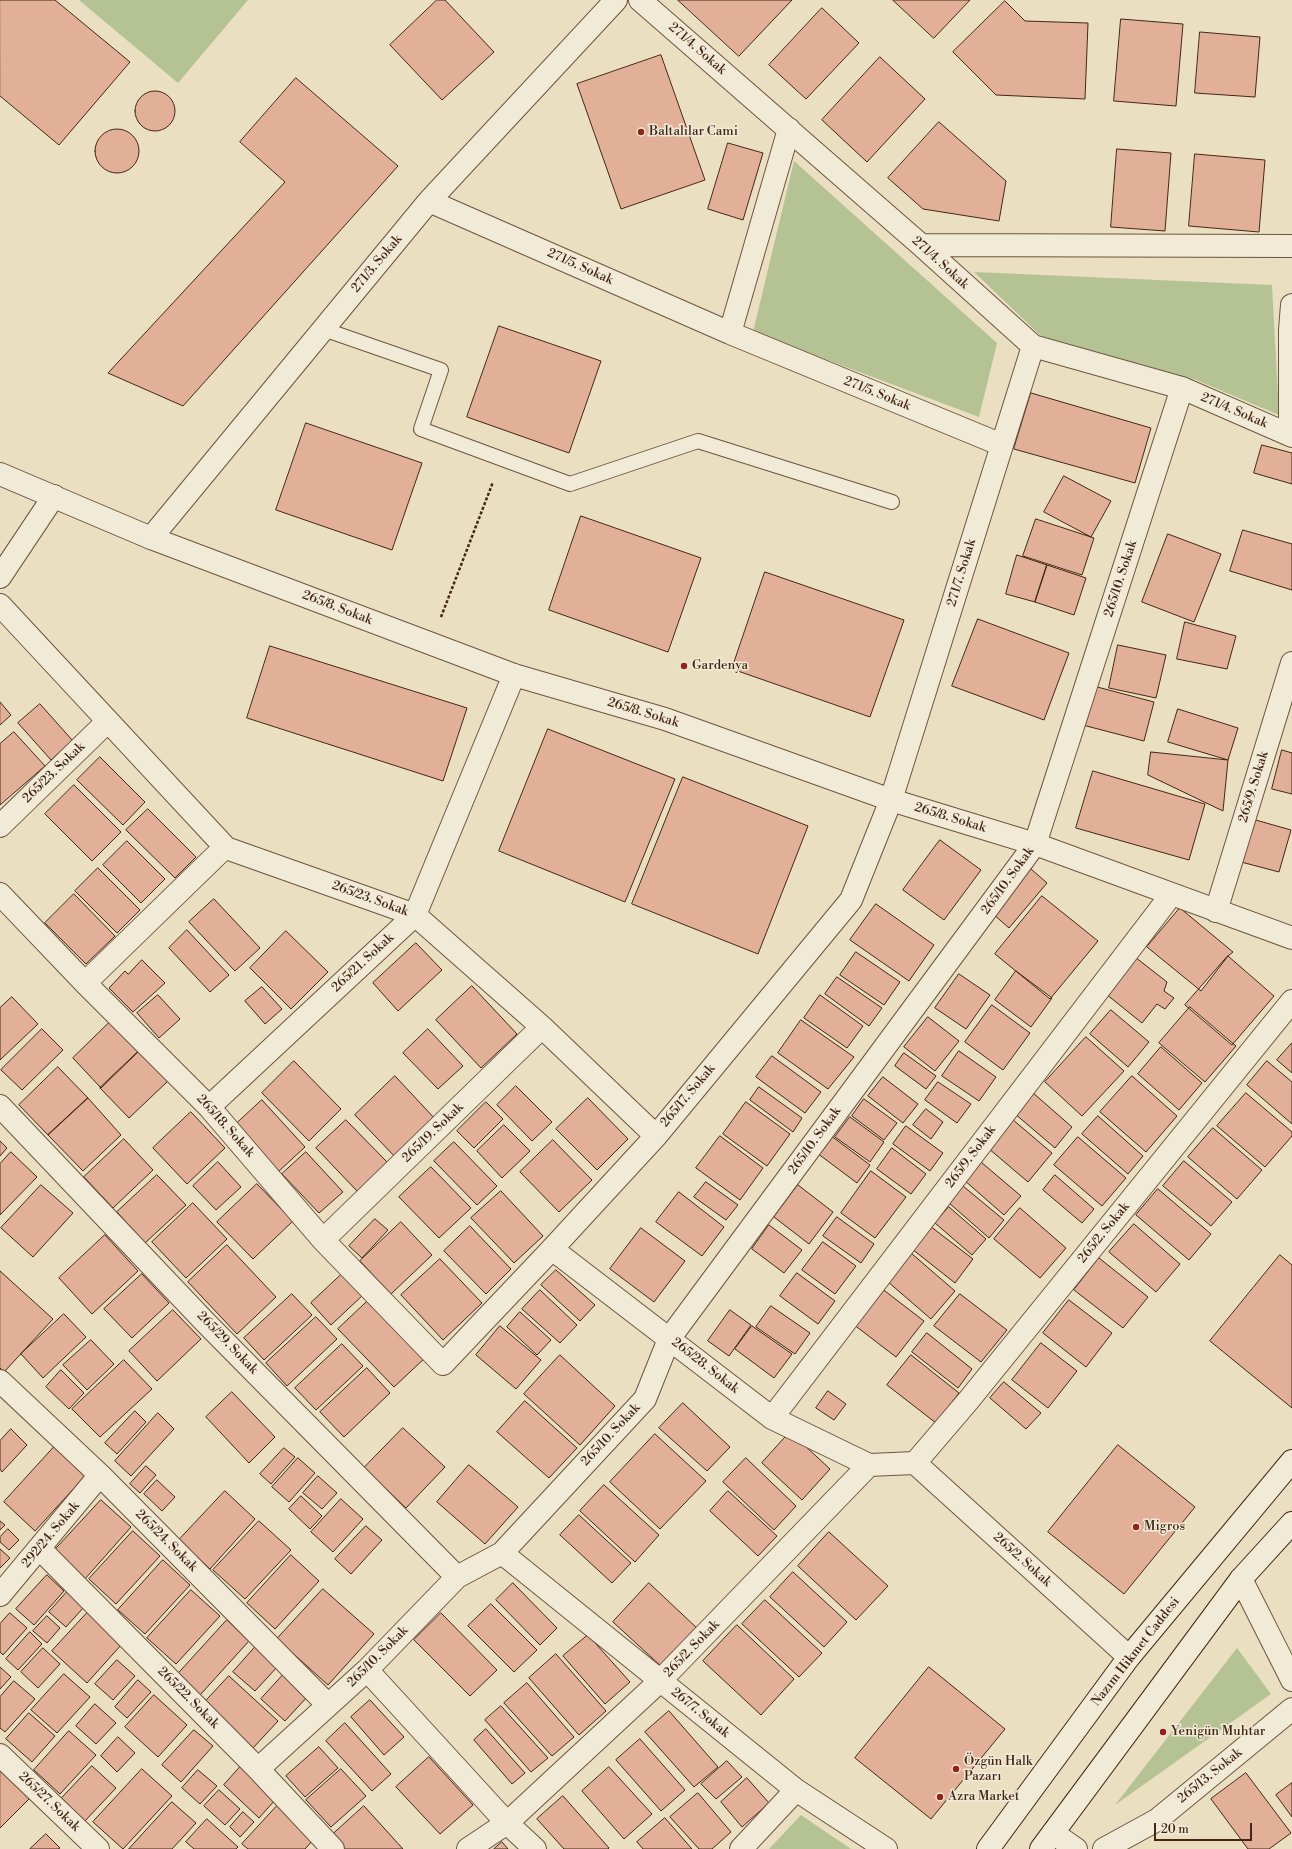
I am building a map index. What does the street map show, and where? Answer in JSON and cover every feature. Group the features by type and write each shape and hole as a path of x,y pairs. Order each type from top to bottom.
{"street":[{"name":"271/3. Sokak","path":"151,538 429,201 616,0"},
{"name":"271/4. Sokak","path":"640,0 921,245 1033,346 1182,388 1291,435"},
{"path":"730,333 788,129"},
{"name":"271/5. Sokak","path":"429,201 730,333 1002,445"},
{"path":"921,245 1292,246"},
{"path":"1291,435 1292,305"},
{"name":"271/7. Sokak","path":"891,800 1033,346"},
{"name":"265/10. Sokak","path":"258,1769 367,1670 457,1577 502,1553 645,1399 669,1339 1035,844 1182,388"},
{"name":"265/8. Sokak","path":"0,474 151,538 514,675 665,719 891,800 1035,844 1292,938"},
{"path":"0,577 54,496"},
{"path":"0,605 225,847 85,983"},
{"name":"265/9. Sokak","path":"1216,911 1292,663"},
{"name":"265/21. Sokak","path":"209,1107 415,915 514,675"},
{"name":"265/23. Sokak","path":"0,826 108,721"},
{"name":"265/17. Sokak","path":"443,1364 656,1136 851,900 891,800"},
{"name":"265/23. Sokak","path":"225,847 415,915 542,1026 656,1136"},
{"name":"265/18. Sokak","path":"0,894 85,983 209,1107 324,1240 443,1364"},
{"name":"265/9. Sokak","path":"772,1418 1171,895"},
{"name":"265/2. Sokak","path":"1129,1657 915,1463 973,1395 1292,1001"},
{"name":"265/19. Sokak","path":"324,1240 542,1026"},
{"name":"265/29. Sokak","path":"0,1106 206,1323 457,1577"},
{"name":"265/28. Sokak","path":"552,1249 772,1418 869,1465"},
{"name":"265/24. Sokak","path":"0,1381 100,1475 328,1706"},
{"name":"Nazım Hikmet Caddesi","path":"988,1849 1129,1657 1292,1461"},
{"path":"869,1465 915,1463"},
{"name":"265/2. Sokak","path":"468,1849 506,1823 660,1681 869,1465"},
{"name":"292/24. Sokak","path":"0,1595 40,1549 100,1475"},
{"path":"1076,1849 1047,1841 1241,1580 1292,1523"},
{"name":"265/22. Sokak","path":"40,1549 258,1769 333,1849"},
{"name":"267/7. Sokak","path":"502,1553 796,1790 886,1849"},
{"path":"1241,1580 1292,1680"},
{"path":"367,1670 506,1823 534,1849"},
{"name":"265/13. Sokak","path":"1104,1849 1157,1820 1292,1709"},
{"name":"265/27. Sokak","path":"0,1755 98,1849"},
{"path":"741,1849 796,1790"}],"lane":[{"path":"323,329 441,370 420,429 570,484 698,441 892,502"}],"path":[{"path":"431,644 502,459"}],"green space":[{"path":"79,0 248,0 178,83"},
{"path":"794,161 997,343 979,417 753,332"},
{"path":"974,272 1272,285 1279,415 1196,380 1041,336"},
{"path":"1237,1648 1271,1694 1115,1805"},
{"path":"801,1815 851,1849 769,1849"}],"building":[{"path":"0,0 55,0 130,62 59,145 0,96"},
{"path":"437,0 445,0 494,52 442,100 390,45"},
{"path":"678,0 792,0 739,56"},
{"path":"893,0 970,0 934,38"},
{"path":"1005,1 1025,21 1088,23 1085,99 996,95 953,52"},
{"path":"822,8 859,43 806,99 769,65"},
{"path":"1121,19 1183,24 1176,106 1114,101"},
{"path":"1200,32 1260,37 1255,97 1195,93"},
{"name":"Baltalılar Cami","path":"661,55 705,180 621,209 577,84"},
{"path":"880,57 925,99 867,162 822,120"},
{"path":"296,78 398,166 183,406 108,373 285,182 240,142"},
{"path":"159,91 166,94 172,100 175,111 174,119 166,128 159,131 151,131 144,128 136,119 135,107 138,100 147,92"},
{"path":"939,122 1006,181 999,221 923,209 888,178"},
{"path":"113,129 121,129 133,135 139,147 139,155 133,167 121,173 113,173 101,167 95,155 95,147 101,135"},
{"path":"728,143 763,153 743,220 708,209"},
{"path":"1117,149 1171,153 1165,231 1111,227"},
{"path":"1195,154 1265,160 1259,232 1189,226"},
{"path":"499,326 601,361 569,453 467,417"},
{"path":"1031,393 1151,428 1135,483 1014,449"},
{"path":"306,423 422,463 392,550 276,510"},
{"path":"1262,445 1292,453 1292,484 1254,473"},
{"path":"1064,476 1111,501 1091,537 1044,512"},
{"path":"581,516 701,558 668,652 549,610"},
{"path":"1036,519 1094,538 1082,575 1023,556"},
{"path":"1243,530 1292,544 1292,590 1230,571"},
{"path":"1168,534 1221,554 1194,622 1142,602"},
{"path":"1017,555 1047,565 1035,602 1006,594"},
{"path":"1047,565 1086,578 1074,615 1035,602"},
{"path":"765,572 904,620 870,717 732,669"},
{"path":"978,619 1069,653 1044,720 952,686"},
{"path":"1185,622 1236,636 1227,669 1177,659"},
{"path":"1118,645 1166,655 1156,698 1109,688"},
{"path":"270,646 467,708 443,781 247,718"},
{"path":"1086,684 1154,702 1144,741 1075,723"},
{"path":"0,702 11,715 0,725"},
{"path":"40,704 73,741 51,760 18,723"},
{"path":"1178,709 1238,728 1228,760 1168,742"},
{"path":"548,729 675,779 625,902 499,851"},
{"path":"14,732 45,766 0,805 0,744"},
{"path":"1282,750 1292,753 1292,794 1272,789"},
{"path":"1151,752 1228,760 1223,811 1148,775"},
{"path":"100,757 145,802 123,825 77,780"},
{"path":"1093,771 1205,804 1189,860 1076,828"},
{"path":"683,777 808,826 758,954 632,904"},
{"path":"74,785 121,832 92,861 45,814"},
{"path":"148,809 196,857 175,878 126,830"},
{"path":"1238,815 1291,830 1279,872 1226,858"},
{"path":"940,840 981,870 944,920 903,890"},
{"path":"127,841 165,879 141,903 103,865"},
{"path":"1023,862 1047,883 1009,928 985,907"},
{"path":"98,868 140,910 117,933 75,891"},
{"path":"74,894 115,936 86,964 45,923"},
{"path":"1042,896 1098,941 1050,999 995,954"},
{"path":"214,899 260,948 235,971 189,922"},
{"path":"876,904 934,945 909,981 850,940"},
{"path":"1180,908 1233,952 1228,956 1201,991 1147,947"},
{"path":"187,930 229,975 210,992 169,948"},
{"path":"286,931 328,972 291,1009 250,968"},
{"path":"416,943 442,970 398,1011 373,983"},
{"path":"856,952 900,982 884,1005 840,975"},
{"path":"1228,956 1274,996 1232,1045 1185,1005"},
{"path":"1135,957 1167,982 1164,991 1174,998 1165,1009 1157,1004 1142,1023 1106,994"},
{"path":"142,960 165,983 133,1012 109,988 125,971 128,974"},
{"path":"1016,971 1052,998 1031,1027 995,1000"},
{"path":"959,974 990,995 966,1029 935,1008"},
{"path":"837,977 882,1008 869,1026 825,994"},
{"path":"472,986 517,1034 481,1068 436,1020"},
{"path":"262,987 282,1009 265,1024 245,1001"},
{"path":"158,995 180,1019 159,1038 137,1013"},
{"path":"820,995 863,1026 847,1048 804,1018"},
{"path":"12,997 38,1024 0,1060 0,1008"},
{"path":"992,1005 1030,1033 1003,1070 965,1042"},
{"path":"1190,1007 1236,1046 1205,1082 1159,1043"},
{"path":"1111,1010 1149,1042 1128,1067 1090,1034"},
{"path":"928,1017 959,1041 935,1071 904,1047"},
{"path":"801,1020 854,1057 828,1089 778,1053"},
{"path":"110,1022 139,1051 101,1088 73,1058"},
{"path":"42,1029 63,1050 22,1090 1,1070"},
{"path":"428,1029 463,1066 438,1089 403,1053"},
{"path":"1086,1037 1124,1071 1082,1116 1045,1082"},
{"path":"1292,1043 1292,1073 1277,1060"},
{"path":"1161,1047 1202,1083 1179,1110 1138,1074"},
{"path":"139,1051 168,1081 129,1118 100,1088"},
{"path":"959,1051 996,1077 979,1101 942,1076"},
{"path":"904,1053 936,1076 926,1089 895,1066"},
{"path":"772,1056 821,1092 805,1113 756,1077"},
{"path":"294,1061 341,1109 309,1141 262,1093"},
{"path":"1267,1061 1292,1082 1292,1124 1247,1085"},
{"path":"58,1067 88,1098 48,1135 19,1105"},
{"path":"395,1076 437,1121 397,1159 355,1115"},
{"path":"1132,1076 1177,1116 1146,1152 1100,1112"},
{"path":"883,1077 918,1104 903,1123 868,1096"},
{"path":"938,1082 971,1104 957,1123 925,1100"},
{"path":"516,1086 552,1122 532,1141 497,1105"},
{"path":"759,1087 802,1118 793,1132 750,1100"},
{"path":"1032,1092 1072,1127 1055,1148 1014,1113"},
{"path":"1246,1093 1292,1132 1292,1136 1265,1167 1217,1126"},
{"path":"88,1098 121,1135 83,1171 48,1135"},
{"path":"588,1098 628,1139 597,1170 556,1129"},
{"path":"864,1099 897,1123 884,1140 852,1116"},
{"path":"262,1100 305,1147 278,1172 235,1125"},
{"path":"486,1102 503,1119 474,1148 457,1131"},
{"path":"746,1102 790,1134 767,1166 723,1134"},
{"path":"926,1109 943,1122 931,1139 913,1125"},
{"path":"191,1112 225,1148 187,1184 153,1148"},
{"path":"1098,1116 1143,1156 1128,1174 1082,1134"},
{"path":"850,1117 884,1142 870,1162 835,1137"},
{"path":"1012,1119 1052,1153 1028,1182 988,1148"},
{"path":"346,1120 388,1163 358,1192 316,1148"},
{"path":"504,1125 530,1151 502,1178 477,1151"},
{"path":"906,1126 943,1153 930,1171 893,1144"},
{"path":"1213,1128 1262,1170 1237,1199 1188,1157"},
{"path":"830,1135 870,1165 857,1183 817,1153"},
{"path":"720,1136 763,1168 740,1200 696,1168"},
{"path":"1078,1137 1126,1178 1102,1206 1054,1165"},
{"path":"124,1139 153,1170 113,1208 84,1177"},
{"path":"553,1140 592,1180 559,1212 520,1172"},
{"path":"0,1141 7,1148 0,1156"},
{"path":"454,1142 497,1186 477,1205 434,1161"},
{"path":"892,1148 926,1174 911,1194 877,1169"},
{"path":"11,1152 37,1177 0,1215 0,1164"},
{"path":"306,1152 343,1192 319,1213 282,1174"},
{"path":"1184,1161 1232,1202 1211,1226 1163,1186"},
{"path":"218,1162 241,1187 216,1210 193,1186"},
{"path":"981,1162 1021,1196 1004,1215 964,1180"},
{"path":"431,1167 471,1208 439,1238 399,1197"},
{"path":"871,1171 906,1197 875,1238 841,1213"},
{"path":"157,1175 186,1205 145,1243 117,1212"},
{"path":"1055,1175 1094,1209 1082,1223 1043,1190"},
{"path":"706,1182 738,1205 726,1220 694,1197"},
{"path":"257,1184 293,1221 253,1259 217,1222"},
{"path":"41,1185 73,1213 33,1257 1,1228"},
{"path":"798,1185 833,1212 809,1244 774,1217"},
{"path":"963,1186 1004,1220 989,1238 948,1202"},
{"path":"1158,1189 1211,1234 1189,1260 1136,1215"},
{"path":"501,1191 543,1236 514,1263 471,1218"},
{"path":"679,1192 724,1227 702,1256 656,1222"},
{"path":"193,1203 227,1239 186,1278 152,1242"},
{"path":"949,1207 986,1239 972,1255 935,1223"},
{"path":"1020,1208 1066,1248 1040,1278 994,1239"},
{"path":"837,1217 874,1244 861,1263 823,1236"},
{"path":"375,1219 388,1230 362,1258 349,1246"},
{"path":"401,1222 432,1255 391,1294 360,1261"},
{"path":"1134,1224 1180,1264 1156,1292 1109,1252"},
{"path":"769,1225 802,1250 784,1273 752,1249"},
{"path":"470,1226 511,1269 486,1294 444,1251"},
{"path":"930,1226 973,1259 955,1283 912,1249"},
{"path":"641,1228 685,1261 654,1302 610,1269"},
{"path":"105,1235 138,1271 92,1314 59,1278"},
{"path":"823,1242 856,1266 835,1294 802,1270"},
{"path":"227,1245 276,1297 237,1334 188,1282"},
{"path":"911,1253 955,1291 931,1319 887,1281"},
{"path":"1280,1255 1292,1265 1292,1408 1210,1341"},
{"path":"1099,1258 1148,1297 1123,1328 1074,1290"},
{"path":"440,1259 482,1303 443,1340 401,1295"},
{"path":"556,1270 595,1305 580,1321 541,1285"},
{"path":"0,1271 53,1319 4,1372 0,1368"},
{"path":"343,1273 363,1295 331,1325 311,1303"},
{"path":"797,1273 835,1301 818,1324 780,1296"},
{"path":"142,1274 169,1303 132,1338 104,1309"},
{"path":"881,1288 924,1321 896,1357 853,1324"},
{"path":"540,1290 577,1325 560,1343 522,1309"},
{"path":"292,1294 312,1315 264,1360 244,1338"},
{"path":"960,1294 1007,1330 981,1362 934,1326"},
{"path":"371,1298 426,1357 394,1387 338,1329"},
{"path":"1069,1300 1112,1333 1086,1367 1043,1333"},
{"path":"771,1306 810,1333 795,1354 756,1327"},
{"path":"173,1310 201,1339 157,1381 129,1351"},
{"path":"730,1310 751,1325 729,1356 708,1341"},
{"path":"520,1312 551,1340 537,1355 507,1327"},
{"path":"64,1314 86,1337 43,1378 21,1354"},
{"path":"316,1317 337,1339 287,1386 266,1363"},
{"path":"500,1326 541,1360 516,1389 476,1355"},
{"path":"752,1326 792,1354 774,1378 735,1349"},
{"path":"927,1333 972,1369 958,1388 912,1352"},
{"path":"91,1340 114,1364 87,1390 63,1365"},
{"path":"1041,1343 1077,1371 1048,1408 1012,1380"},
{"path":"342,1344 363,1366 316,1410 295,1388"},
{"path":"560,1355 615,1406 580,1445 524,1394"},
{"path":"911,1355 959,1393 936,1423 887,1385"},
{"path":"124,1360 152,1389 100,1437 72,1409"},
{"path":"367,1368 390,1393 344,1437 320,1412"},
{"path":"61,1370 84,1393 69,1409 46,1387"},
{"path":"1004,1382 1041,1413 1026,1429 990,1398"},
{"path":"828,1391 846,1404 834,1420 816,1408"},
{"path":"232,1392 275,1437 249,1463 206,1417"},
{"path":"525,1401 577,1448 549,1478 497,1432"},
{"path":"683,1403 730,1447 707,1471 659,1428"},
{"path":"135,1411 146,1422 117,1454 105,1443"},
{"path":"158,1413 174,1429 131,1476 115,1461"},
{"path":"403,1428 445,1467 406,1508 364,1468"},
{"path":"11,1429 27,1445 2,1472 0,1469 0,1441"},
{"path":"790,1432 830,1469 802,1500 762,1463"},
{"path":"655,1434 706,1481 660,1529 610,1482"},
{"path":"1118,1445 1195,1507 1124,1594 1048,1532"},
{"path":"55,1446 86,1475 35,1531 4,1502"},
{"path":"284,1448 295,1457 271,1484 260,1474"},
{"path":"298,1458 315,1473 289,1502 272,1487"},
{"path":"746,1458 796,1506 774,1530 723,1482"},
{"path":"469,1465 518,1507 485,1544 437,1502"},
{"path":"146,1466 156,1475 140,1493 130,1484"},
{"path":"318,1476 337,1493 322,1509 303,1493"},
{"path":"157,1480 175,1497 162,1511 144,1494"},
{"path":"604,1485 659,1535 635,1562 580,1511"},
{"path":"225,1491 255,1519 210,1569 179,1540"},
{"path":"728,1491 777,1536 758,1556 710,1511"},
{"path":"301,1496 322,1516 310,1529 289,1509"},
{"path":"341,1499 363,1519 333,1552 311,1532"},
{"path":"101,1500 131,1527 84,1580 53,1552"},
{"path":"579,1515 631,1563 612,1583 560,1535"},
{"path":"0,1521 5,1525 0,1530"},
{"path":"259,1521 291,1550 245,1599 213,1570"},
{"path":"366,1526 382,1540 351,1574 335,1559"},
{"path":"8,1529 19,1540 9,1550 0,1542 0,1537"},
{"path":"133,1531 160,1556 116,1604 89,1579"},
{"path":"829,1532 888,1586 856,1620 798,1566"},
{"path":"0,1549 10,1558 0,1568"},
{"path":"291,1555 319,1581 275,1629 247,1603"},
{"path":"163,1560 190,1585 145,1634 118,1610"},
{"path":"793,1572 847,1622 824,1647 770,1597"},
{"path":"47,1575 64,1591 34,1625 16,1609"},
{"path":"513,1583 557,1628 540,1645 496,1600"},
{"path":"649,1583 699,1630 663,1668 613,1622"},
{"path":"323,1589 374,1634 328,1685 277,1639"},
{"path":"191,1590 220,1616 176,1664 147,1638"},
{"path":"67,1592 84,1607 66,1627 49,1612"},
{"path":"765,1600 822,1653 799,1677 742,1624"},
{"path":"491,1604 537,1650 514,1672 468,1626"},
{"path":"88,1612 122,1644 87,1683 52,1651"},
{"path":"10,1613 27,1628 3,1655 0,1652 0,1624"},
{"path":"441,1613 497,1670 470,1696 414,1640"},
{"path":"47,1616 60,1628 47,1643 33,1631"},
{"path":"227,1620 249,1641 200,1695 177,1675"},
{"path":"737,1625 794,1679 761,1715 703,1661"},
{"path":"30,1632 42,1644 18,1670 6,1659"},
{"path":"588,1635 630,1682 605,1704 563,1656"},
{"path":"257,1645 279,1665 255,1691 233,1672"},
{"path":"43,1648 60,1664 38,1688 21,1672"},
{"path":"556,1654 606,1711 579,1735 529,1678"},
{"path":"117,1660 135,1676 113,1700 95,1684"},
{"path":"0,1667 11,1677 0,1689"},
{"path":"929,1667 1005,1729 931,1819 855,1758"},
{"path":"64,1674 90,1697 57,1733 31,1710"},
{"path":"283,1675 307,1697 285,1721 261,1699"},
{"path":"229,1676 278,1721 253,1748 204,1703"},
{"path":"138,1680 151,1692 127,1718 115,1707"},
{"path":"14,1681 35,1699 5,1732 0,1728 0,1697"},
{"path":"527,1683 574,1737 552,1756 504,1703"},
{"path":"154,1695 187,1725 158,1757 125,1727"},
{"path":"370,1700 404,1737 384,1755 351,1717"},
{"path":"95,1704 116,1723 96,1744 76,1726"},
{"path":"501,1706 548,1758 531,1772 485,1720"},
{"path":"669,1711 718,1767 694,1787 645,1732"},
{"path":"29,1713 55,1736 32,1762 6,1739"},
{"path":"345,1723 391,1774 372,1791 326,1741"},
{"path":"486,1729 525,1773 512,1784 474,1740"},
{"path":"194,1730 213,1746 181,1782 162,1765"},
{"path":"69,1731 96,1755 60,1794 34,1770"},
{"path":"118,1737 135,1753 117,1772 101,1756"},
{"path":"640,1739 685,1790 661,1811 616,1760"},
{"path":"319,1747 338,1768 305,1797 286,1776"},
{"path":"429,1757 473,1805 440,1834 396,1787"},
{"path":"727,1761 742,1777 716,1799 701,1784"},
{"path":"92,1766 116,1788 84,1822 60,1800"},
{"path":"240,1767 276,1799 259,1818 224,1785"},
{"path":"609,1767 652,1814 624,1839 582,1791"},
{"path":"142,1769 172,1796 123,1849 93,1822"},
{"path":"341,1769 366,1796 331,1827 306,1800"},
{"path":"0,1770 29,1799 0,1828"},
{"path":"198,1770 217,1786 200,1804 182,1788"},
{"path":"1246,1773 1291,1833 1269,1849 1248,1849 1211,1799"},
{"path":"747,1778 769,1803 742,1827 721,1802"},
{"path":"1292,1783 1292,1817 1276,1795"},
{"path":"219,1790 240,1809 225,1825 204,1806"},
{"path":"698,1793 731,1832 712,1849 699,1849 670,1817"},
{"path":"563,1796 609,1848 608,1849 564,1849 537,1819"},
{"path":"172,1802 196,1823 172,1849 129,1849"},
{"path":"277,1806 314,1839 305,1849 248,1849 242,1844"},
{"path":"364,1806 403,1849 343,1849 331,1836"},
{"path":"243,1812 254,1822 240,1837 230,1827"},
{"path":"665,1818 692,1849 643,1849 637,1842"},
{"path":"207,1819 238,1847 236,1849 194,1849 186,1842"},
{"path":"46,1834 60,1848 30,1849"},
{"path":"502,1842 508,1849 494,1849"}],"place":[{"name":"Baltalılar Cami","path":"641,132"},
{"name":"Gardenya","path":"684,666"},
{"name":"Migros","path":"1136,1527"},
{"name":"Yenigün Muhtar","path":"1163,1732"},
{"name":"Özgün Halk Pazarı","path":"956,1769"},
{"name":"Azra Market","path":"940,1797"}]}
